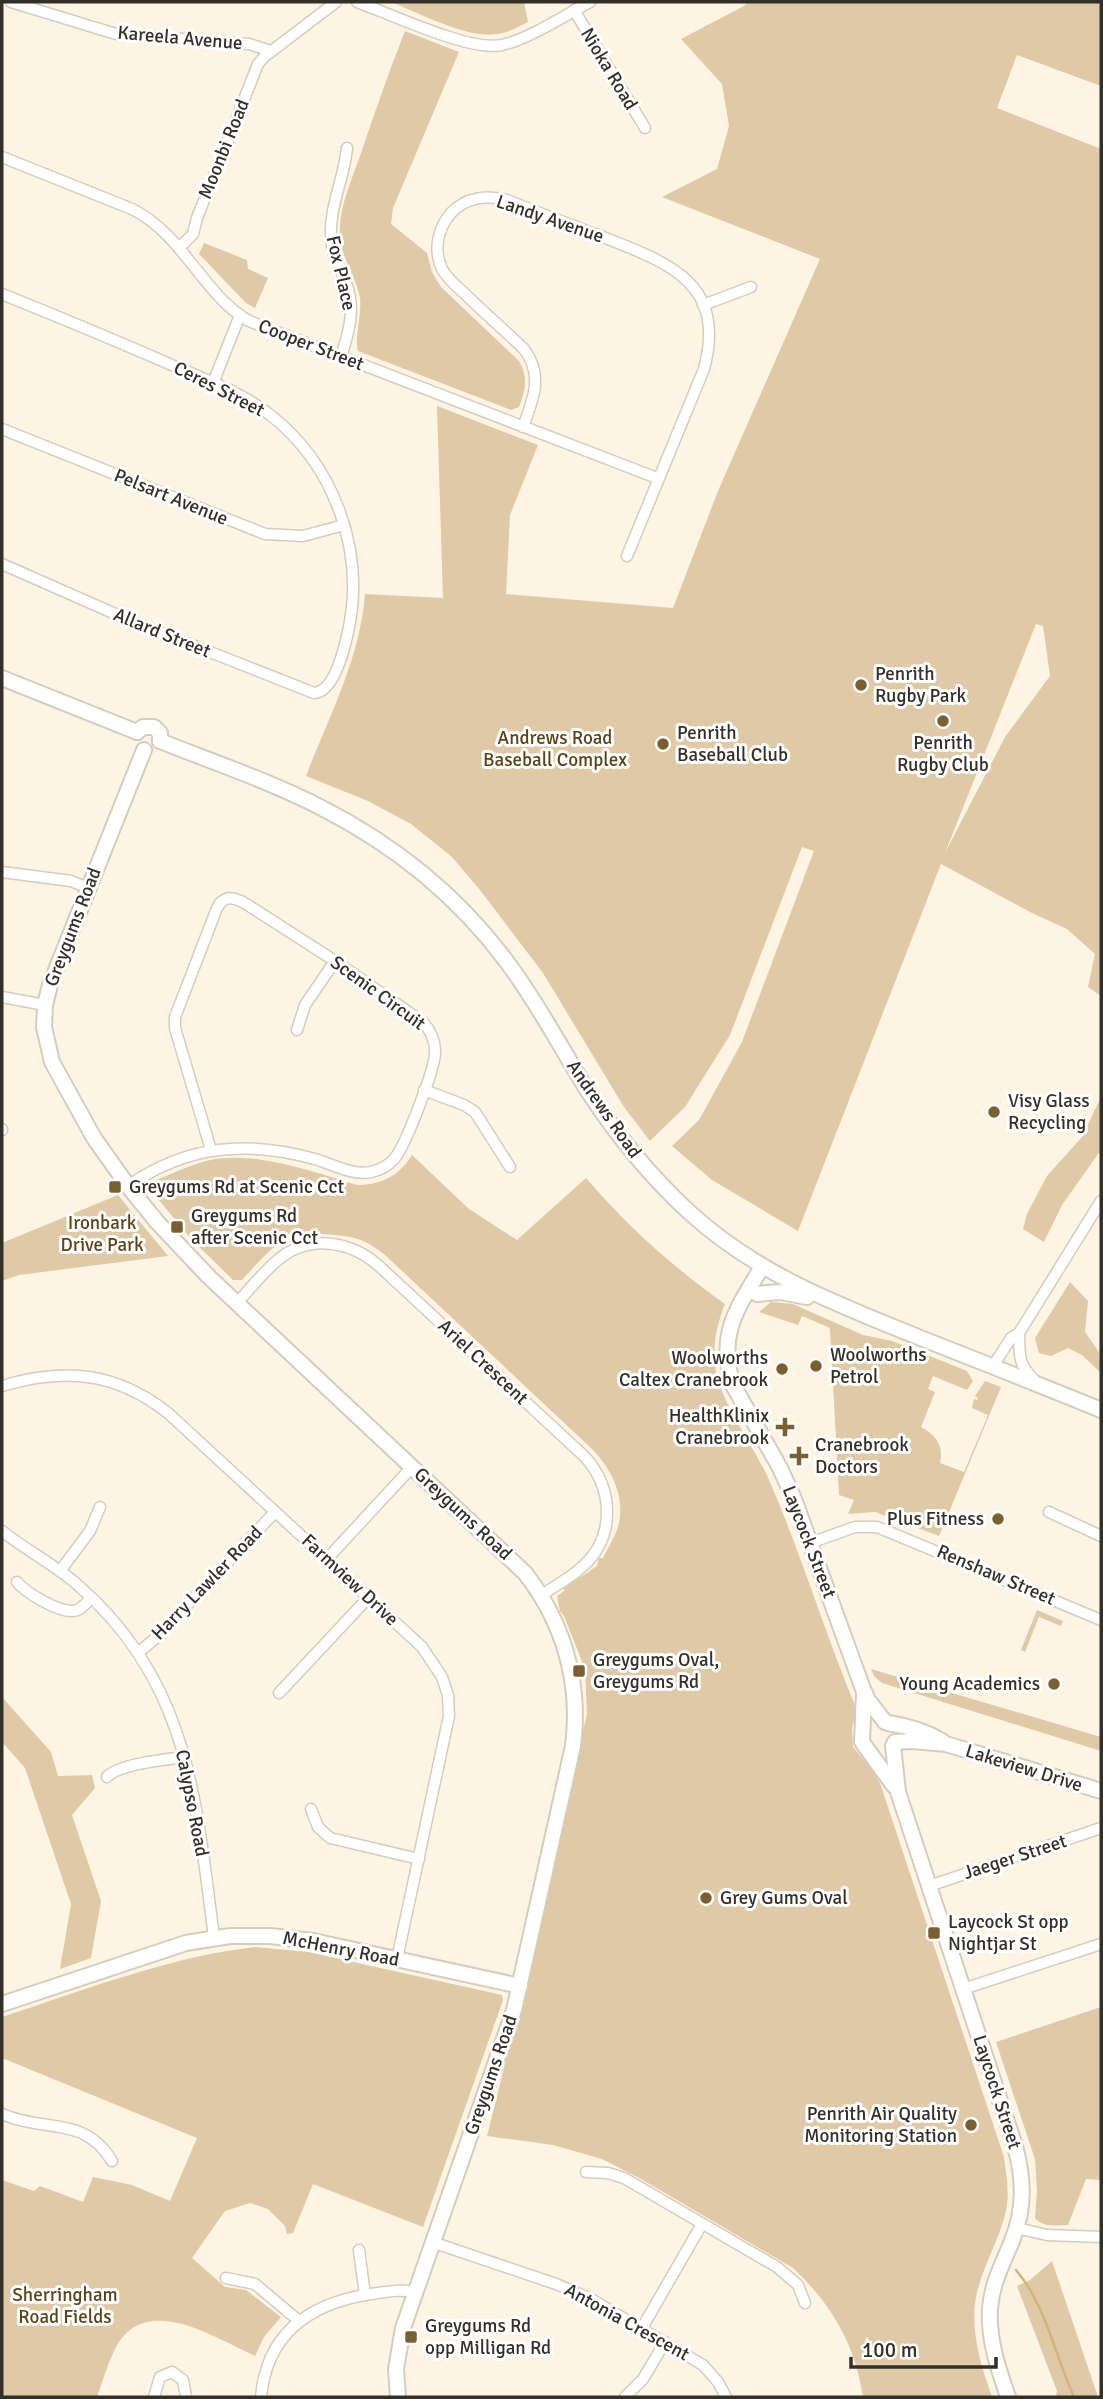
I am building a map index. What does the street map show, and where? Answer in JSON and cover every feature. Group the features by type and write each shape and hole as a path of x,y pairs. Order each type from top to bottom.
{"street":[{"name":"Kareela Avenue","path":"11,2 116,34 249,44 271,51"},
{"path":"271,51 336,2"},
{"path":"357,2 471,44 489,47 514,41 590,2"},
{"name":"Nioka Road","path":"574,10 645,128"},
{"name":"Moonbi Road","path":"179,248 194,231 256,69 271,51"},
{"name":"Fox Place","path":"341,356 350,328 352,310 348,290 333,251 330,224 345,169 347,148"},
{"name":"Cooper Street","path":"2,157 139,212 159,225 228,304 253,323 657,478"},
{"name":"Landy Avenue","path":"523,427 536,387 535,369 531,359 448,278 439,258 441,229 452,212 462,204 482,197 498,198 658,259 682,275 704,305 709,339 704,369 627,556"},
{"path":"704,305 751,287"},
{"name":"Ceres Street","path":"2,294 254,403 300,442 330,488 344,525 352,563 352,610 342,652 330,685 325,690"},
{"path":"213,383 240,315"},
{"name":"Pelsart Avenue","path":"2,429 265,534 279,537 303,536 344,525"},
{"name":"Allard Street","path":"2,564 111,613 310,693 318,694 325,690"},
{"name":"Andrews Road","path":"2,678 137,732 143,727 151,726 160,733 160,741 284,790 328,811 386,845 442,890 472,920 506,961 593,1098 643,1165 690,1213 766,1270 830,1302 1101,1410"},
{"path":"137,732 137,742 144,750 152,750 160,741"},
{"name":"Greygums Road","path":"144,750 51,980 45,1004 45,1033 52,1062 94,1138 128,1186 179,1246 511,1558 542,1595 560,1632 574,1692 575,1726 569,1763 520,1986 508,2028 415,2292 398,2350 398,2397"},
{"path":"2,872 65,880 88,888"},
{"name":"Scenic Circuit","path":"128,1186 166,1163 211,1150 238,1148 275,1151 360,1173 373,1172 389,1164 399,1152 424,1090 435,1053 435,1043 429,1029 419,1019 243,902 224,894 174,1020 211,1150"},
{"path":"298,1030 304,1008 335,961"},
{"path":"2,997 45,1004"},
{"path":"424,1090 475,1112 510,1167"},
{"path":"993,1366 1011,1338 1020,1333 1101,1202"},
{"name":"Ariel Crescent","path":"237,1303 273,1265 291,1251 320,1243 355,1250 379,1266 583,1456 598,1474 606,1496 604,1535 583,1567 542,1595"},
{"path":"737,1250 747,1274 750,1296 780,1292 830,1302"},
{"name":"Laycock Street","path":"766,1270 730,1324 726,1355 733,1385 780,1468 863,1689 868,1700 886,1722"},
{"path":"1020,1333 1020,1360 1023,1368 1037,1384"},
{"name":"Farmview Drive","path":"2,1386 28,1378 65,1374 103,1380 136,1392 168,1413 426,1652 439,1670 448,1695 449,1723 397,1959"},
{"path":"327,1559 412,1467"},
{"path":"60,1571 90,1531 100,1507"},
{"name":"Harry Lawler Road","path":"138,1653 158,1636 275,1512"},
{"path":"1049,1512 1101,1536"},
{"name":"Renshaw Street","path":"810,1543 856,1527 877,1527 1101,1617"},
{"name":"Calypso Road","path":"2,1531 60,1571 114,1621 138,1653 160,1690 186,1757 195,1800 214,1937"},
{"path":"17,1582 33,1596 68,1611 77,1610 91,1598"},
{"path":"279,1693 368,1598"},
{"name":"Laycock Street","path":"862,1733 863,1689"},
{"path":"872,1721 886,1722 895,1733 893,1744 881,1754 867,1749 862,1742 862,1733 872,1721"},
{"name":"Lakeview Drive","path":"886,1722 930,1734 946,1744"},
{"name":"Lakeview Drive","path":"893,1744 912,1741 946,1744 1101,1791"},
{"name":"Laycock Street","path":"893,1744 898,1792 1022,2171 1022,2200 1017,2228 998,2273 990,2306 991,2340 1008,2397"},
{"name":"Laycock Street","path":"867,1749 898,1792"},
{"path":"107,1777 118,1770 186,1757"},
{"path":"311,1809 318,1827 330,1838 419,1859"},
{"name":"Jaeger Street","path":"929,1886 1101,1828"},
{"name":"McHenry Road","path":"2,2004 186,1943 214,1937 248,1935 291,1937 520,1986"},
{"path":"963,1989 1101,1944"},
{"path":"2,2114 85,2133 104,2147 112,2161"},
{"path":"586,2172 608,2173 624,2178 783,2272 797,2285 805,2304"},
{"path":"642,2328 702,2224"},
{"path":"1017,2228 1047,2235 1101,2237"},
{"name":"Antonia Crescent","path":"432,2242 576,2292 703,2365 718,2382 726,2397"},
{"path":"359,2250 365,2295"},
{"path":"226,2277 255,2284 299,2321"},
{"path":"261,2397 264,2376 274,2351 299,2321 332,2302 400,2290 415,2292"},
{"path":"625,2397 643,2379 665,2342"},
{"path":"154,2397 160,2376 173,2372 183,2380 186,2397"}],"green space":[{"path":"391,2 524,2 528,22 501,33 485,35 443,24"},
{"name":"Andrews Road Baseball Complex","path":"748,2 1101,2 1101,86 1017,55 997,108 1101,149 1101,996 1088,987 1095,954 1067,929 941,864 798,1231 712,1180 672,1146 699,1120 742,1042 814,851 802,847 730,1035 685,1107 650,1141 624,1107 543,973 452,857 411,824 368,801 306,776 350,664 365,594 443,598 437,406 538,445 510,515 506,594 673,608 718,491 820,259 662,197 717,169 729,126 722,84 681,39","holes":["1036,624 1043,626 1050,676 1005,737 945,853"]},
{"path":"405,31 459,52 393,208 391,224 427,253 432,272 441,287 519,361 524,373 524,390 519,407 511,410 358,351 360,298 341,245 341,215"},
{"path":"204,243 247,260 248,269 268,278 255,308 246,303 199,254"},
{"path":"1101,1097 1101,1150 1062,1205 1044,1242 1023,1229 1027,1214 1047,1176 1082,1137"},
{"path":"412,1155 469,1209 517,1240 586,1178 652,1246 725,1304 715,1346 716,1372 720,1386 770,1482 854,1703 856,1713 852,1728 853,1747 880,1783 1004,2157 1008,2191 1006,2211 979,2286 974,2323 984,2373 992,2397 863,2397 854,2360 840,2326 819,2296 793,2268 602,2159 553,2145 487,2136 587,1714 585,1669 560,1611 557,1596 564,1588 597,1566 599,1558 603,1558 618,1527 618,1492 610,1472 591,1448 373,1246 362,1240 343,1236 304,1235 282,1242 263,1257 242,1280 233,1280 192,1240 153,1193 154,1181 199,1163 224,1158 282,1164 357,1185 389,1178 401,1169"},
{"name":"Ironbark Drive Park","path":"118,1195 168,1256 19,1275 2,1281 2,1243"},
{"path":"1070,1282 1088,1301 1085,1332 1099,1352 1101,1373 1082,1355 1068,1348 1051,1356 1039,1353 1035,1338"},
{"path":"771,1302 793,1304 863,1335 892,1341 967,1371 973,1381 967,1390 933,1376 928,1389 935,1392 921,1427 938,1442 941,1451 940,1463 964,1472 988,1415 972,1408 974,1399 978,1398 975,1396 985,1381 1001,1387 939,1536 875,1512 848,1514 854,1500 839,1495 830,1328 802,1316 798,1325 759,1312"},
{"path":"1037,1610 1063,1621 1061,1626 1039,1617 1025,1652 1021,1650"},
{"path":"871,1669 1101,1737 1101,1751 882,1683"},
{"path":"2,1697 51,1752 58,1776 92,1775 95,1788 72,1815 101,1901 91,1958 60,1969 71,1904 25,1768 2,1742"},
{"name":"Sherringham Road Fields","path":"255,1947 308,1952 502,1995 503,2000 423,2227 313,2184 293,2233 287,2234 285,2226 268,2209 250,2203 225,2211 192,2258 225,2287 246,2290 281,2317 264,2337 255,2356 182,2324 163,2321 145,2323 129,2331 116,2347 97,2397 2,2397 2,2180 34,2191 40,2186 83,2202 93,2177 132,2185 170,2201 197,2138 2,2058 2,2017 159,1966"},
{"path":"1101,2007 1101,2180 1086,2179 1068,2225 1046,2225 1035,2218 1035,2159 996,2042"},
{"path":"1052,2261 1098,2397 1056,2397 1057,2391 1017,2286 1030,2280"}],"waterway":[{"path":"1016,2270 1043,2315 1074,2397"}],"place":[{"name":"Penrith Rugby Park","path":"861,685"},
{"name":"Penrith Rugby Club","path":"943,721"},
{"name":"Penrith Baseball Club","path":"663,744"},
{"name":"Visy Glass Recycling","path":"994,1112"},
{"name":"Greygums Rd at Scenic Cct","path":"115,1187"},
{"name":"Greygums Rd after Scenic Cct","path":"177,1227"},
{"name":"Woolworths Petrol","path":"816,1366"},
{"name":"Woolworths Caltex Cranebrook","path":"782,1369"},
{"name":"HealthKlinix Cranebrook","path":"785,1427"},
{"name":"Cranebrook Doctors","path":"799,1456"},
{"name":"Plus Fitness","path":"998,1519"},
{"name":"Greygums Oval, Greygums Rd","path":"579,1671"},
{"name":"Young Academics","path":"1054,1684"},
{"name":"Grey Gums Oval","path":"706,1898"},
{"name":"Laycock St opp Nightjar St","path":"934,1933"},
{"name":"Penrith Air Quality Monitoring Station","path":"971,2125"},
{"name":"Greygums Rd opp Milligan Rd","path":"411,2337"}]}
